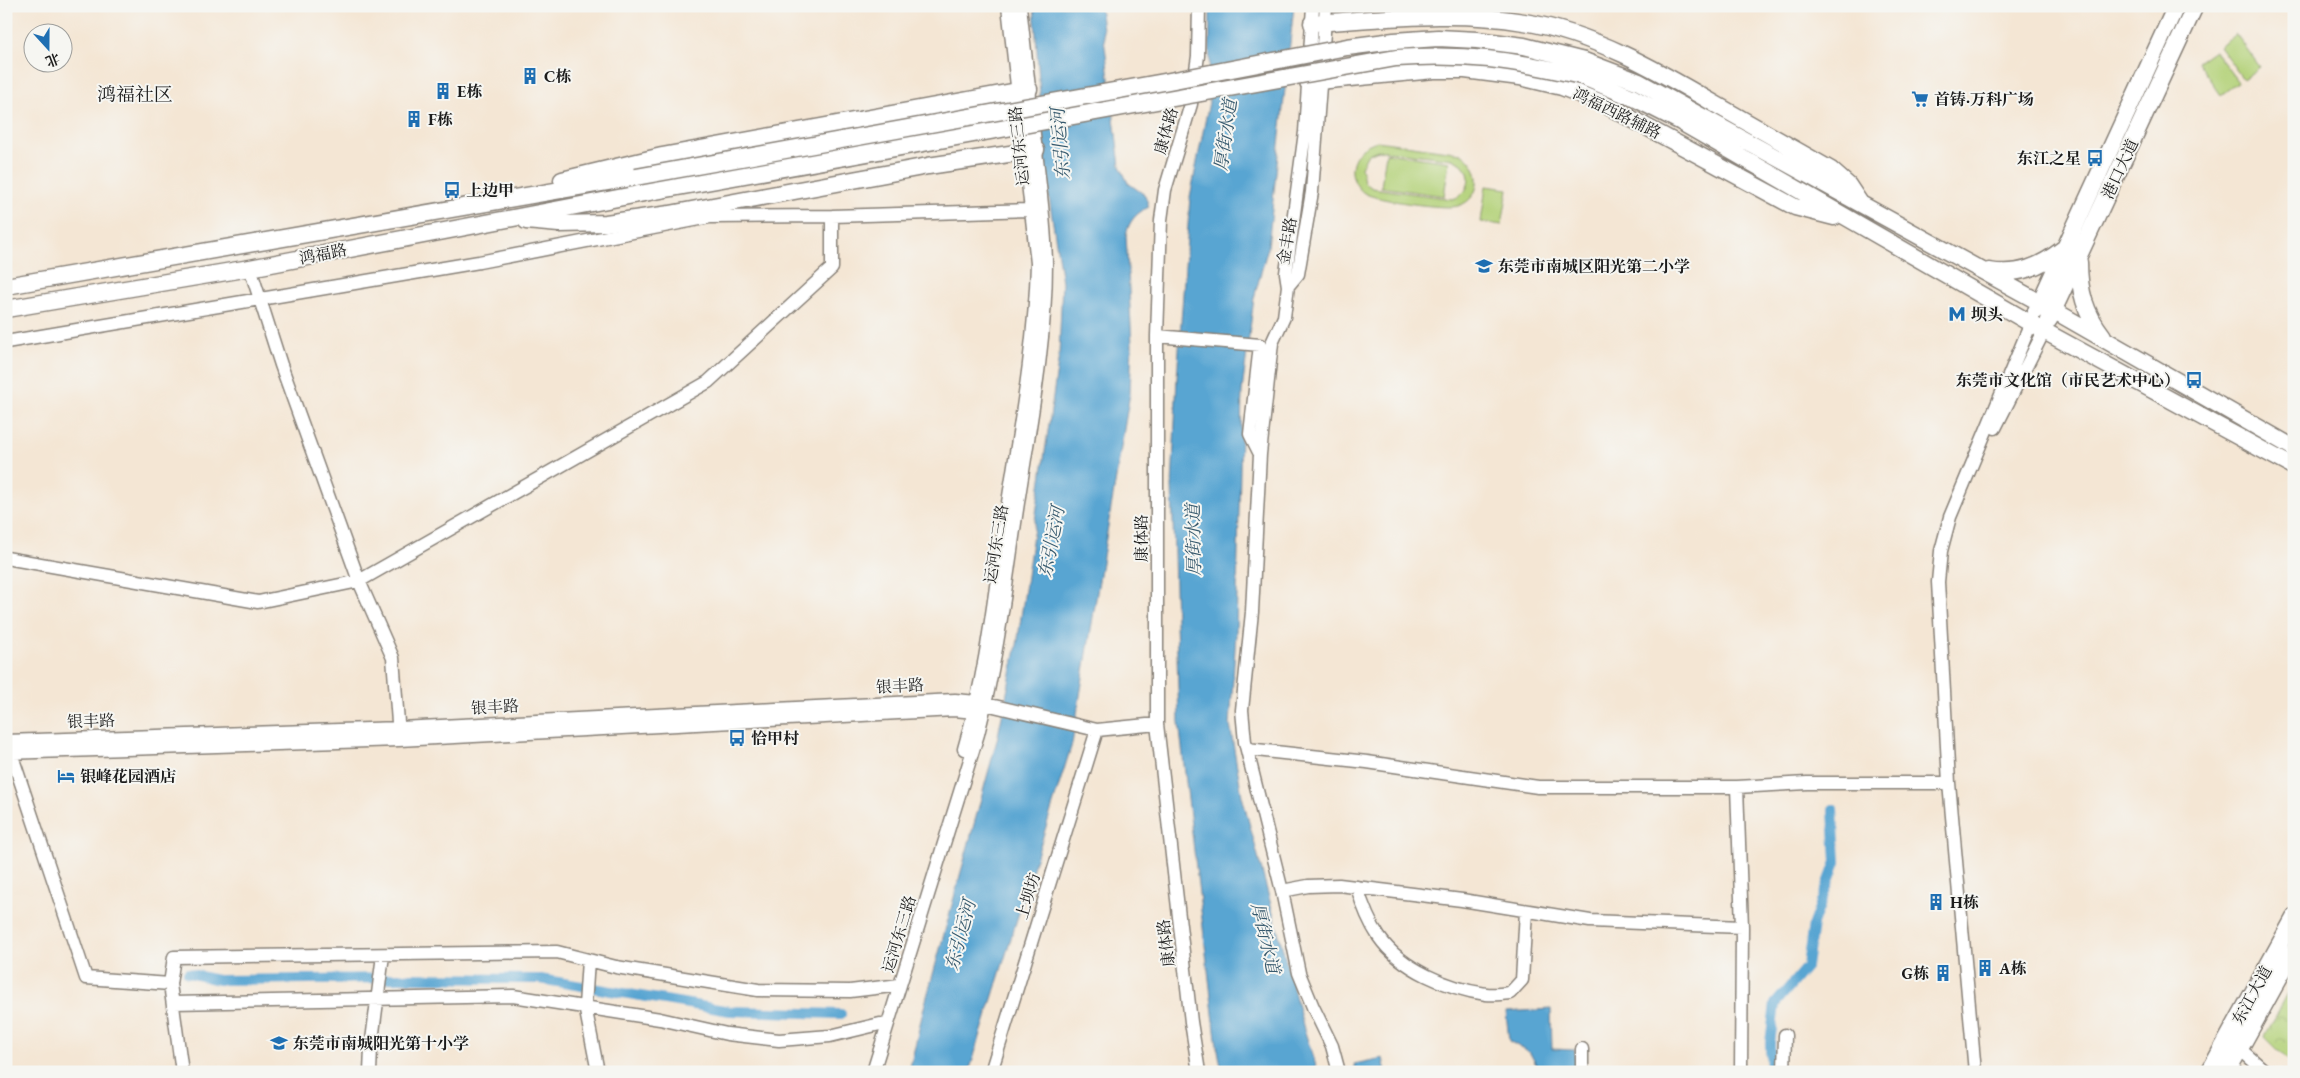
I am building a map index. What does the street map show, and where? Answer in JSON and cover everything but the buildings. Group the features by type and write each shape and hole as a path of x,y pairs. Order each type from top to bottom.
{"main road":[{"path":"1432,6 1447,16"},
{"name":"港口大道","path":"2037,327 2054,310 2073,251 2176,6"},
{"name":"港口大道","path":"2037,327 2039,302 2073,251 2196,6"},
{"path":"1321,17 1473,16 1526,22 1578,36 1639,61 1831,170 1848,185 1861,205"},
{"name":"鸿福路","path":"6,286 636,177 1347,47 1438,38 1477,40 1524,46 1583,69"},
{"name":"鸿福路","path":"6,308 250,268 639,194 1396,58 1440,55 1477,56 1583,69"},
{"path":"1583,69 1638,82 2054,310 2294,448"},
{"path":"1583,69 1681,122 2037,327 2294,467"},
{"name":"鸿福西路辅路","path":"1315,82 1434,70 1465,70 1520,77 1562,87 1602,103 1795,207 1849,220"},
{"path":"498,200 611,167 1023,90"},
{"path":"504,220 559,224 606,223 670,214 928,166 1030,151"},
{"path":"1980,269 2004,274 2025,271 2073,251 2083,303 2092,322 2108,342"},
{"name":"东江大道","path":"2209,1072 2294,918"},
{"name":"东江大道","path":"2227,1072 2241,1050 2294,951"}],"street":[{"name":"运河东三路","path":"873,1072 896,986 979,707 992,678 1038,370 1044,312 1046,262 1023,90 1008,6"},
{"name":"运河东三路","path":"1020,6 1023,90"},
{"name":"康体路","path":"1199,6 1198,56 1191,104 1162,205 1157,336 1157,724 1190,1012 1199,1072"},
{"name":"金丰路","path":"1313,6 1321,17 1315,82 1286,273 1288,286 1284,317 1272,343 1260,454 1252,612 1242,710 1246,749 1282,891 1299,973 1332,1046 1339,1072"},
{"name":"运河东三路","path":"979,707 1034,322 1037,263 1030,210 1030,151"},
{"path":"6,342 479,262 710,217 832,216 1030,210"},
{"path":"6,558 258,602 359,581 708,382 832,268 832,216"},
{"path":"250,268 281,365 359,581 393,658 399,734"},
{"path":"1976,1072 1949,783 1938,582 1941,551 1950,517 2037,327"},
{"path":"1157,336 1260,345 1250,434 1260,454"},
{"name":"银丰路","path":"9,753 954,710 979,707 1096,730 1157,724"},
{"name":"上坝坊","path":"991,1072 1096,730"},
{"name":"银丰路","path":"6,741 399,734"},
{"path":"1246,749 1367,762 1538,787 1737,787 1807,784 1949,783"},
{"path":"9,753 86,978 170,984"},
{"path":"1737,787 1742,928 1741,1072"},
{"path":"1282,891 1308,886 1339,885 1462,900 1590,922 1742,928"},
{"path":"1357,887 1363,908 1379,938 1406,964 1451,985 1488,995 1510,993 1522,980 1526,911"},
{"path":"182,1072 170,984 174,957 382,959 557,952 588,965 616,967 758,990 850,991 896,986"},
{"path":"370,1072 382,959"},
{"path":"588,965 586,1000 598,1072"},
{"name":"运河东三路","path":"865,1072 880,1024 896,986"},
{"path":"173,1003 377,994 513,996 586,1000 727,1034 779,1040 830,1036 880,1024"},
{"path":"1784,1035 1784,1072"},
{"path":"1582,1049 1582,1072"},
{"path":"2241,1050 2266,1072"}],"green space":[{"path":"2236,34 2260,67 2243,79 2219,46"},
{"path":"2214,50 2238,82 2221,95 2197,62"},
{"path":"1377,141 1461,153 1468,159 1476,173 1476,189 1466,202 1451,207 1395,201 1370,196 1364,193 1355,182 1352,167 1357,154 1364,147","holes":["1378,150 1452,159 1462,164 1469,177 1464,193 1452,199 1372,188 1364,182 1361,167 1368,154"]},
{"path":"1386,153 1449,162 1444,196 1381,187"},
{"path":"1486,186 1508,189 1502,225 1481,222"},
{"path":"2294,983 2294,1066 2265,1037"}],"water":[{"name":"东引运河","path":"1034,6 1100,6 1120,166 1128,183 1145,195 1149,207 1134,218 1126,235 1132,344 1130,393 1072,744 969,1072 909,1072 923,1011 997,740 1017,645 1059,355 1062,282 1045,171"},
{"name":"厚街水道","path":"1210,6 1294,6 1268,247 1254,298 1242,391 1236,634 1230,725 1242,796 1304,1029 1318,1072 1222,1072 1216,1039 1179,722 1172,487 1177,377 1190,197 1209,102"},
{"path":"1551,1009 1552,1049 1575,1050 1575,1072 1540,1072 1530,1053 1509,1041 1506,1012"},
{"path":"1383,1058 1386,1072 1356,1072 1354,1064"}],"waterway":[{"path":"1771,1072 1770,1043 1775,1004 1807,966 1813,924 1836,862 1833,809"},
{"path":"188,973 218,980 540,979 730,1011 841,1014"}],"place":[{"name":"C栋","path":"530,76"},
{"name":"E栋","path":"443,91"},
{"name":"首铸·万科广场","path":"1920,99"},
{"name":"F栋","path":"414,119"},
{"name":"东江之星","path":"2095,158"},
{"name":"上边甲","path":"452,190"},
{"name":"东莞市南城区阳光第二小学","path":"1484,266"},
{"name":"坝头","path":"1957,314"},
{"name":"东莞市文化馆（市民艺术中心）","path":"2194,380"},
{"name":"恰甲村","path":"737,738"},
{"name":"银峰花园酒店","path":"66,776"},
{"name":"H栋","path":"1936,902"},
{"name":"A栋","path":"1985,968"},
{"name":"G栋","path":"1943,973"},
{"name":"东莞市南城阳光第十小学","path":"279,1043"}],"district":[{"name":"鸿福社区","path":"135,94"}]}
